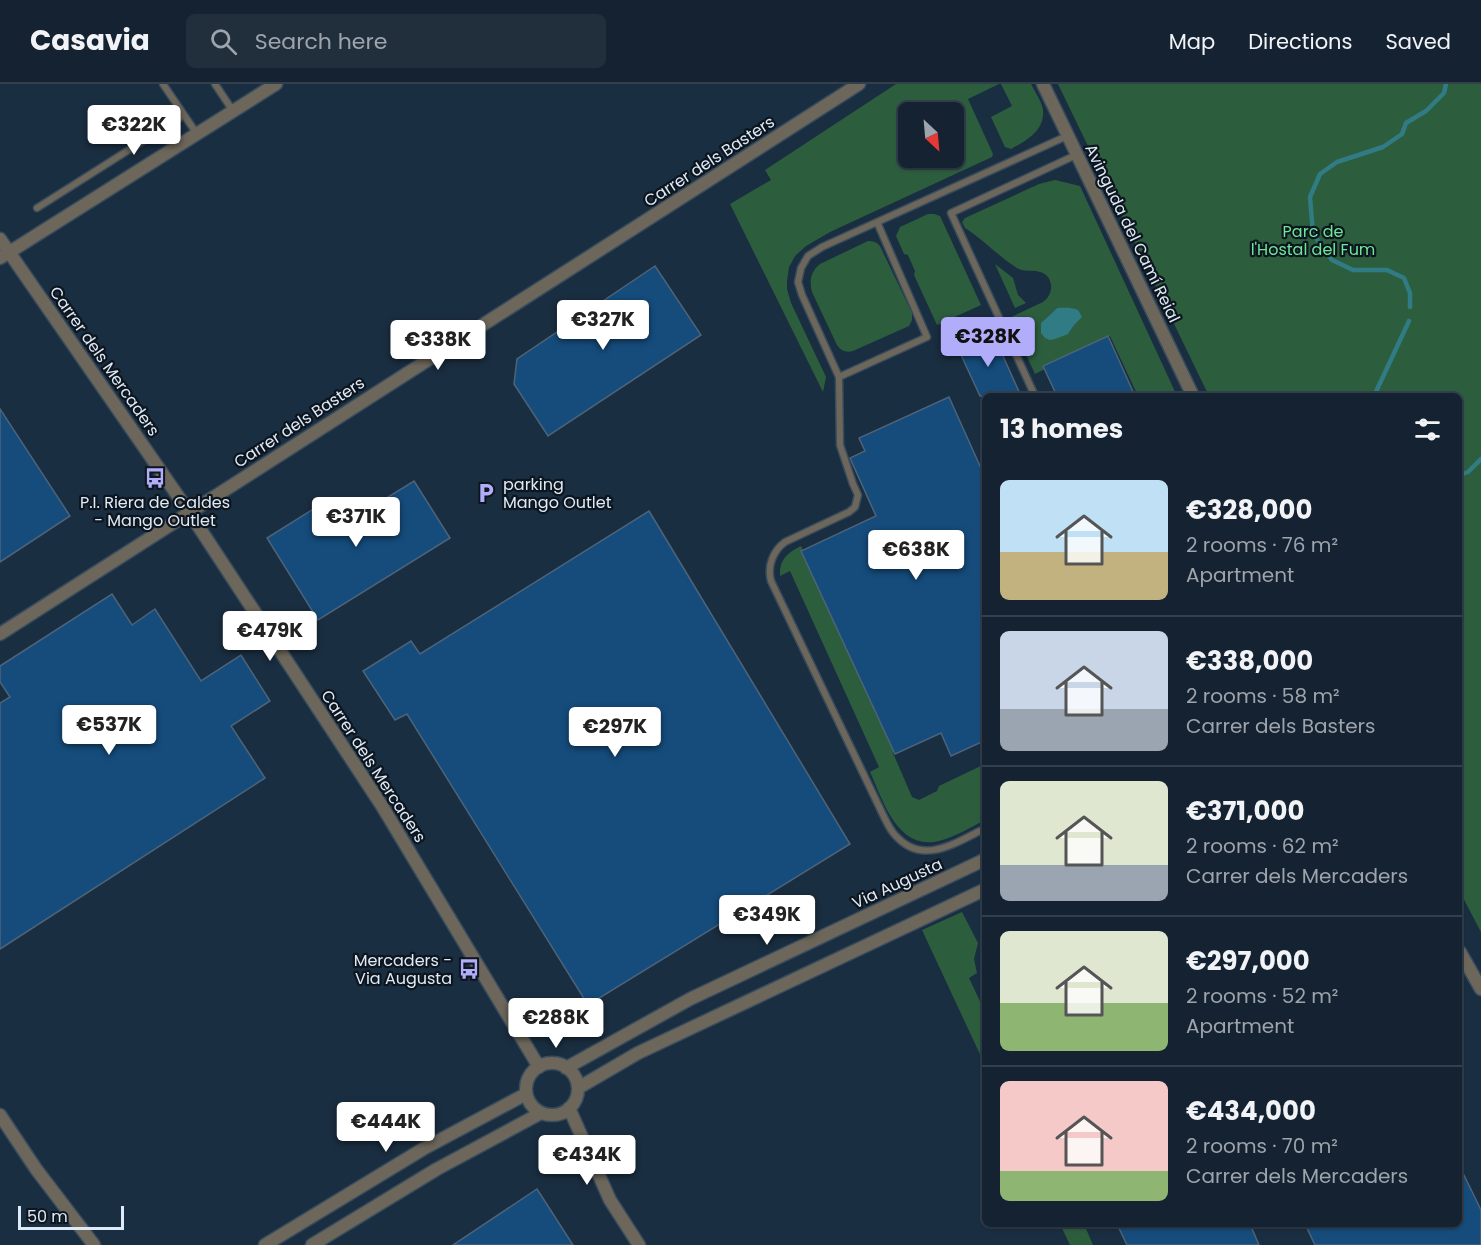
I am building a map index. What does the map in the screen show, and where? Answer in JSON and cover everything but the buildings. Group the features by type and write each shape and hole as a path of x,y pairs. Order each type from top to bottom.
{"street":[{"path":"4,255 276,84"},
{"name":"Carrer dels Basters","path":"0,634 859,84"},
{"name":"Avinguda del Camí Reial","path":"1043,84 1192,393"},
{"name":"Carrer dels Mercaders","path":"0,239 4,255 189,512 382,806 539,1067"},
{"name":"Via Augusta","path":"566,1068 690,999 982,861"},
{"path":"578,1088 638,1053 982,891"},
{"path":"1462,956 1481,989"},
{"path":"548,1064 558,1064 566,1068 576,1080 578,1088 574,1102 560,1114 541,1113 530,1103 526,1094 526,1086 532,1072 548,1064"},
{"path":"265,1245 423,1149 526,1094"},
{"path":"569,1108 610,1200 639,1245"},
{"path":"312,1245 437,1169 541,1113"},
{"path":"0,1115 36,1169 94,1245"}],"lane":[{"path":"163,84 197,134"},
{"path":"215,84 233,111"},
{"path":"37,208 184,115"},
{"path":"982,830 939,850 926,852 910,847 896,836 885,819 771,581 769,571 778,547 849,512 855,507 858,495 840,445 839,378 798,282 801,268 808,256 822,247 1067,136"},
{"path":"1034,393 951,213 1076,155"},
{"path":"839,378 927,337 877,222"}],"green space":[{"path":"896,84 999,84 968,99 993,154 992,157 830,232 806,246 795,256 789,267 787,289 791,303 826,377 823,392 730,204 771,180 765,170"},
{"path":"1001,84 1031,84 1043,110 1041,124 1033,134 1011,149 1005,147 991,117 1012,106"},
{"name":"Parc de l'Hostal del Fum","path":"1058,84 1481,84 1481,932 1462,896 1462,393 1208,393"},
{"path":"1055,180 1080,186 1176,393 1137,393 1110,336 1035,374 1009,318 1046,300 1051,291 1050,280 1041,272 1021,270 1010,264 965,228 962,222 965,218 1039,184","holes":["1057,308 1069,309 1075,324 1068,334 1041,328 1044,320"]},
{"path":"928,214 940,216 981,305 937,325 914,275 915,271 908,255 904,254 896,236 900,227"},
{"path":"868,241 880,246 912,313 912,320 909,326 846,352 837,345 812,292 812,276 820,264"},
{"path":"995,264 1013,278 1018,295 1026,303 1015,308"},
{"path":"801,546 895,746 893,753 912,797 919,800 937,791 939,786 982,765 982,822 945,839 925,842 912,838 894,821 886,809 870,772 879,767 790,571 780,576 781,566 792,551"},
{"path":"962,912 978,943 974,959 977,973 969,978 982,1006 982,1059 922,930"},
{"path":"1061,1227 1085,1227 1093,1245 1070,1245"}],"shaded area":[{"path":"1057,308 1078,310 1082,317 1068,334 1050,340 1041,333 1041,323"}],"waterway":[{"path":"1410,307 1410,293 1404,278 1387,270 1353,270 1332,260 1313,234 1310,197 1320,174 1337,162 1383,147 1402,134 1406,123 1426,111 1444,93 1446,84"},
{"path":"1375,393 1409,321"},
{"path":"1462,474 1468,472 1481,459"}],"place":[{"name":"P.I. Riera de Caldes - Mango Outlet","path":"155,478"},
{"name":"parking Mango Outlet","path":"486,493"},
{"name":"Mercaders - Via Augusta","path":"469,969"}]}
